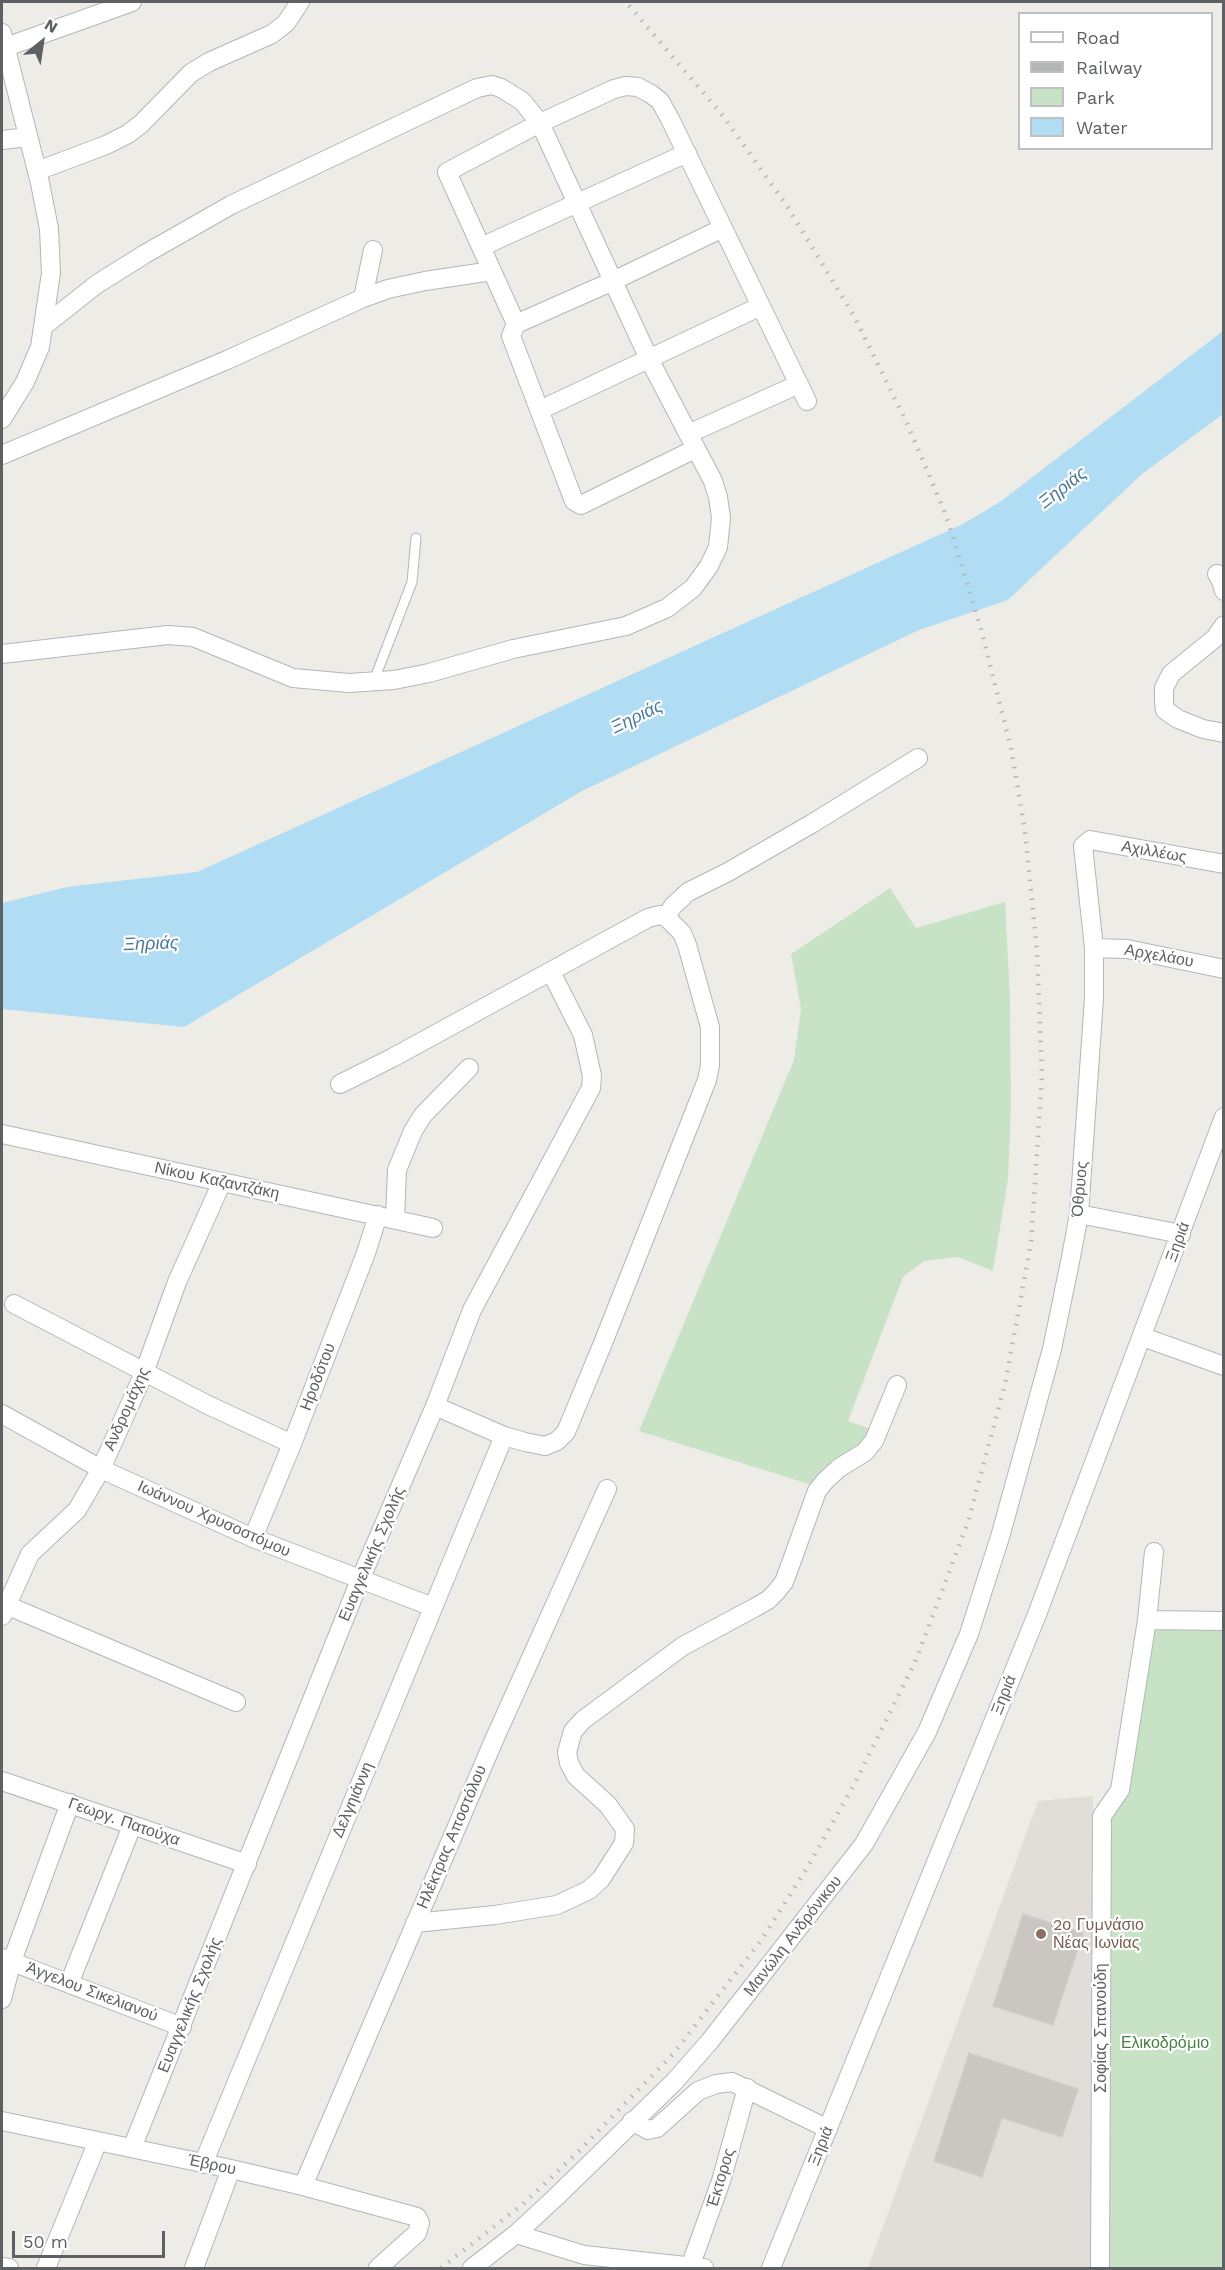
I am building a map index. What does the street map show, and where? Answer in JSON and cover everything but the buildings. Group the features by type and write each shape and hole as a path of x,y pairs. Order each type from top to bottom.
{"street":[{"path":"2,419 25,382 39,347 51,273 49,229 4,40 132,2"},
{"path":"37,171 106,145 128,134 141,124 191,73 209,62 272,34 286,23 300,2"},
{"path":"2,654 168,635 193,637 293,678 330,683 373,682 429,673 513,649 626,626 667,608 693,588 709,566 718,547 721,518 713,481 649,359 540,123 529,108 511,93 492,85 477,88 231,205 97,284 44,326"},
{"path":"516,324 447,172 540,123 614,89 626,86 638,87 660,101 807,401"},
{"path":"2,140 28,137"},
{"path":"481,246 687,153"},
{"path":"723,228 613,281 516,324 511,336 574,501 581,505 799,384"},
{"path":"363,298 373,250"},
{"path":"2,455 228,360 363,298 388,289 425,281 492,271"},
{"path":"540,411 761,306"},
{"path":"1216,574 1224,591"},
{"path":"1224,625 1215,638 1196,656 1171,674 1164,688 1164,702 1165,710 1178,719 1203,729 1224,733"},
{"path":"666,917 688,891 728,872 813,823 918,758"},
{"name":"Αχιλλέως","path":"1085,842 1090,840 1224,864"},
{"name":"Όθρυος","path":"1002,1528 1052,1349 1079,1214 1094,998 1094,948 1083,850 1085,842"},
{"path":"340,1084 648,918 660,915 666,917 682,933 707,1013 711,1044 707,1080 566,1432 557,1441 545,1446 504,1436 435,1406"},
{"name":"Αρχελάου","path":"1094,948 1127,949 1224,969"},
{"name":"Ευαγγελικής Σχολής","path":"132,2148 360,1580 435,1406 472,1310 591,1088 592,1076 583,1035 551,972"},
{"name":"Ηροδότου","path":"252,1538 292,1444 366,1253 386,1217 397,1170 413,1131 423,1114 469,1068"},
{"name":"Ξηριά","path":"771,2268 1036,1617 1182,1234 1224,1117"},
{"name":"Νίκου Καζαντζάκη","path":"2,1134 433,1228"},
{"name":"Ανδρομάχης","path":"4,1610 30,1554 77,1510 101,1469 144,1373 177,1282 222,1182"},
{"path":"1079,1214 1182,1234"},
{"path":"15,1304 144,1373 292,1444"},
{"path":"1143,1337 1224,1366"},
{"path":"415,1923 495,1915 557,1905 589,1890 601,1879 624,1843 626,1829 608,1805 576,1776 569,1763 567,1752 573,1731 583,1720 683,1646 768,1600 776,1592 784,1582 817,1491 839,1468 865,1452 874,1441 897,1385"},
{"name":"Ιωάννου Χρυσοστόμου","path":"2,1414 101,1469 252,1538 433,1607"},
{"name":"Δελγηιάννη","path":"202,2164 504,1436"},
{"name":"Ηλέκτρας Αποστόλου","path":"303,2186 415,1923 607,1489"},
{"name":"Μανώλη Ανδρόνικου","path":"472,2268 516,2234 556,2198 674,2082 710,2041 868,1838 927,1732 942,1699 969,1634 1002,1528"},
{"name":"Σοφίας Σπανούδη","path":"1100,2268 1102,1816 1120,1790 1147,1620 1154,1552"},
{"path":"4,1610 236,1702"},
{"path":"1147,1620 1224,1621"},
{"name":"Γεωργ. Πατούχα","path":"2,1781 247,1864"},
{"path":"2,1999 7,1960 70,1803"},
{"path":"69,1984 132,1826"},
{"name":"Άγγελου Σικελιανού","path":"7,1960 182,2026"},
{"path":"632,2121 648,2130 657,2128 690,2097 706,2087 732,2082 828,2129"},
{"name":"Έκτορος","path":"697,2268 747,2088"},
{"name":"Έβρου","path":"2,2121 231,2169 412,2214 419,2219 420,2226 417,2233 378,2268"},
{"path":"46,2268 98,2141"},
{"path":"194,2268 231,2169"},
{"path":"516,2234 584,2255 697,2268"},
{"path":"2,2266 9,2268"}],"lane":[{"path":"373,682 412,582 416,538"}],"shaded area":[{"name":"2ο Γυμνάσιο Νέας Ιωνίας","path":"1093,1796 1092,2268 868,2268 1038,1801"}],"green space":[{"path":"890,888 916,928 1005,902 1010,998 1011,1108 1008,1178 993,1271 958,1257 924,1261 903,1277 848,1421 873,1430 812,1485 639,1431 794,1060 801,1009 791,954"},
{"name":"Ελικοδρόμιο","path":"1223,1623 1223,2268 1106,2268 1107,1818 1151,1625"}],"water":[{"name":"Ξηριάς","path":"1223,331 1223,414 1142,474 1008,600 919,630 582,791 184,1027 2,1009 2,903 67,887 197,872 963,524 1000,502"}],"railway":[{"path":"441,2268 523,2204 577,2153 674,2053 762,1939 807,1868 855,1783 916,1660 968,1522 1005,1384 1031,1243 1042,1076 1037,951 1025,831 1011,748 981,629 946,515 906,421 854,316 787,206 723,116 626,2"}],"place":[{"name":"2ο Γυμνάσιο Νέας Ιωνίας","path":"1041,1934"}]}
